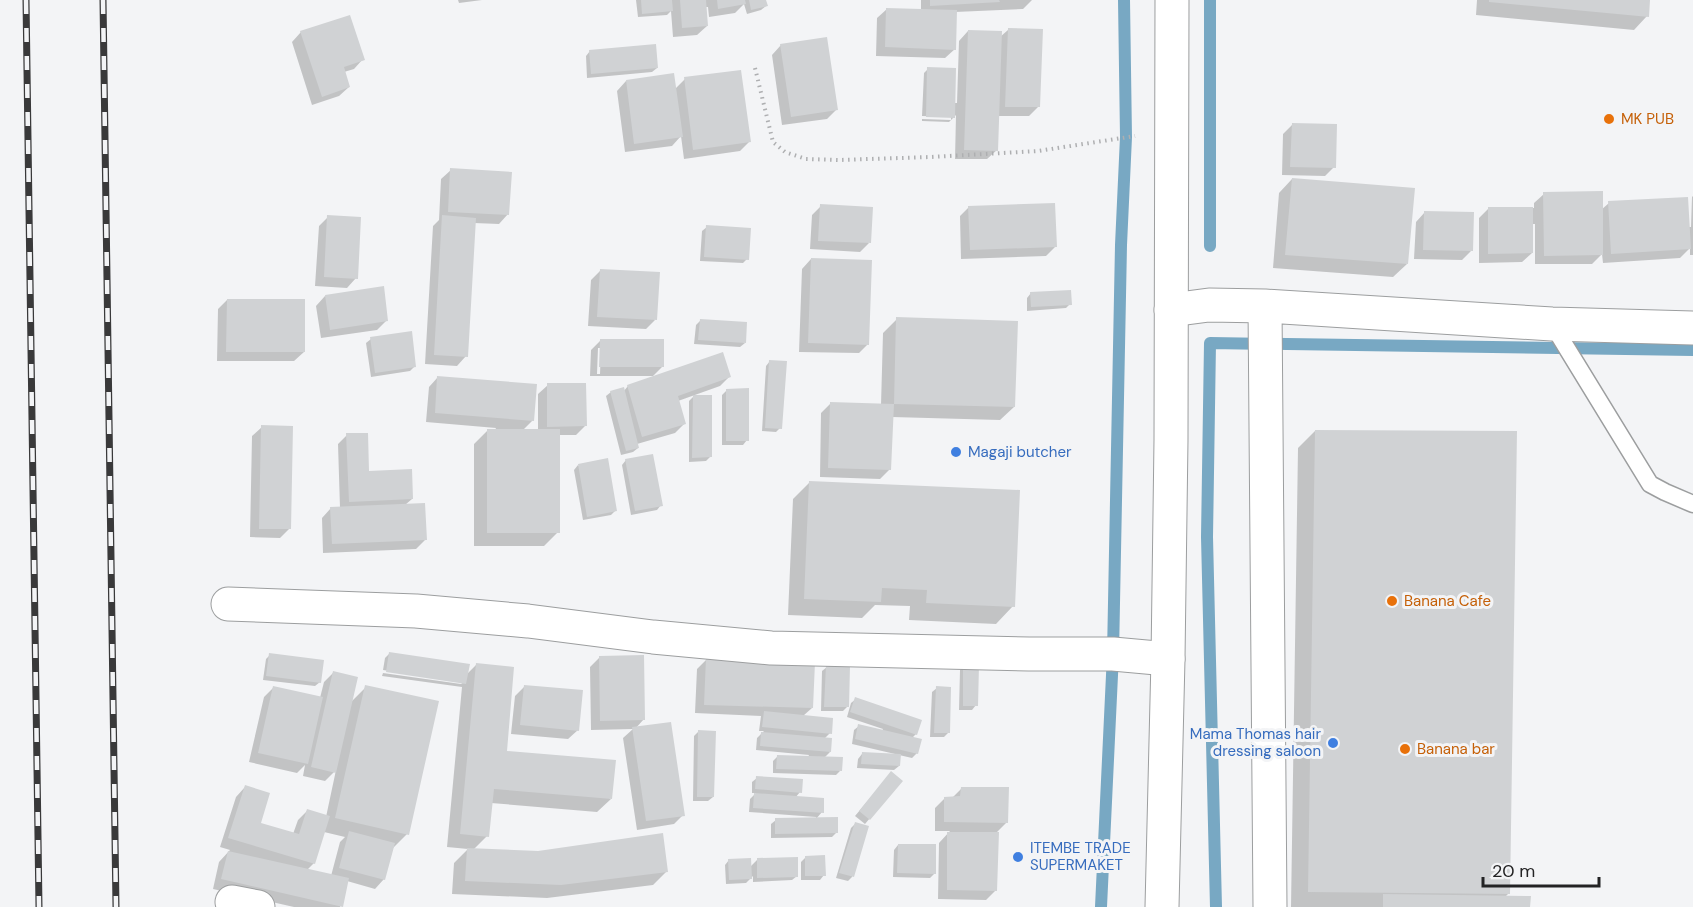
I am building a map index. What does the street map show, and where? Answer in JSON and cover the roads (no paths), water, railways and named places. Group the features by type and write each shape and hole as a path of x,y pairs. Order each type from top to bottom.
{"street":[{"path":"1162,907 1168,659 1172,0"},
{"path":"1171,310 1209,305 1265,306 1552,324 1693,328"},
{"path":"1265,306 1270,907"},
{"path":"228,604 416,611 771,648 1113,654 1168,659"}],"lane":[{"path":"1552,324 1650,484 1693,504"}],"waterway":[{"path":"1101,907 1113,654 1121,245 1126,137 1124,0"},
{"path":"1210,0 1210,246"},
{"path":"1216,907 1207,537 1210,343 1693,350"}],"railway":[{"path":"26,0 39,907"},
{"path":"103,0 116,907"}],"place":[{"name":"MK PUB","path":"1609,119"},
{"name":"Magaji butcher","path":"956,452"},
{"name":"Banana Cafe","path":"1392,601"},
{"name":"Mama Thomas hair dressing saloon","path":"1333,743"},
{"name":"Banana bar","path":"1405,749"},
{"name":"ITEMBE TRADE SUPERMAKET","path":"1018,857"}]}
